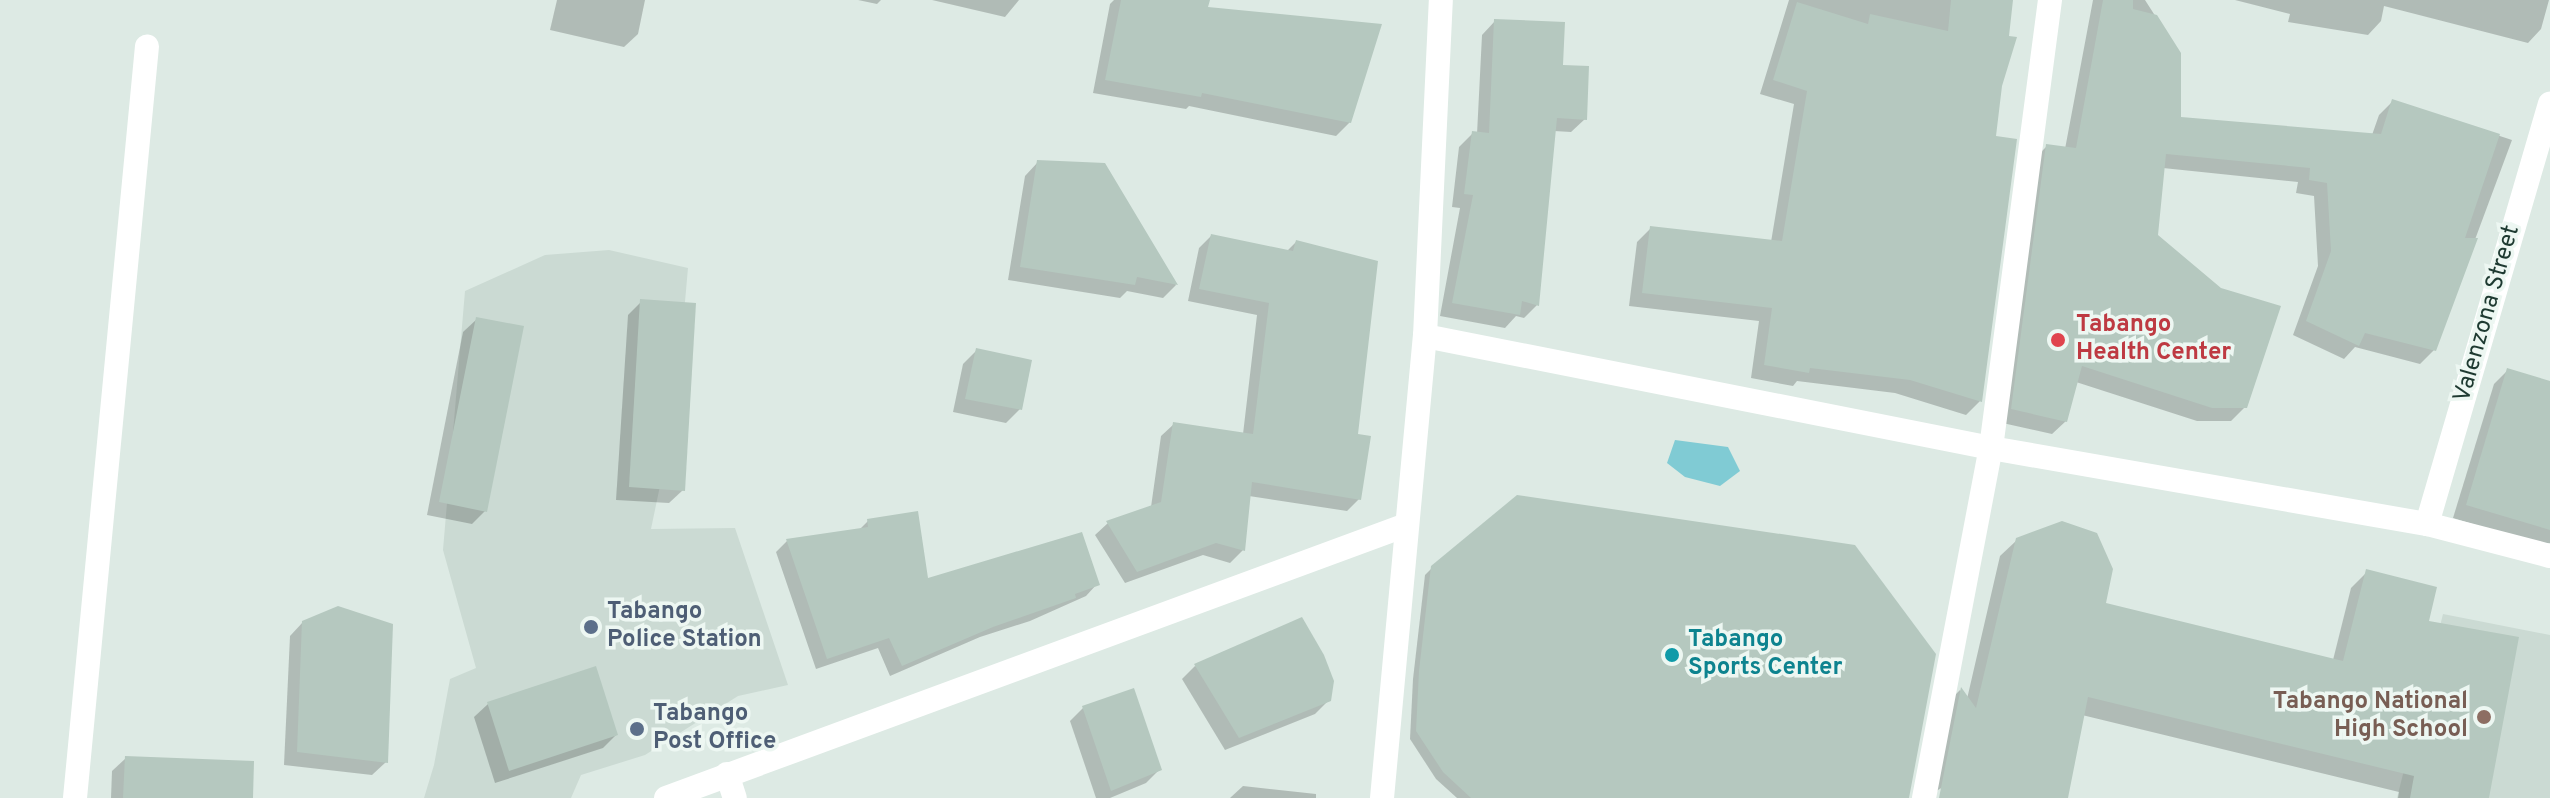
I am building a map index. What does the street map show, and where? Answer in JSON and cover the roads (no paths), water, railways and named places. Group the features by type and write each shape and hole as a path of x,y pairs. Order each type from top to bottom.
{"street":[{"path":"1382,798 1425,336 1441,0"},
{"path":"1924,798 1991,448 2050,0"},
{"path":"75,798 147,46"},
{"name":"Valenzona Street","path":"2427,524 2550,104"},
{"path":"1425,336 1991,448 2427,524 2550,556"},
{"path":"666,798 1406,525"},
{"path":"727,774 735,798"}],"water":[{"path":"1675,440 1728,447 1740,471 1720,486 1685,477 1667,463"}],"place":[{"name":"Tabango Health Center","path":"2058,340"},
{"name":"Tabango Police Station","path":"591,627"},
{"name":"Tabango Sports Center","path":"1672,655"},
{"name":"Tabango National High School","path":"2484,717"},
{"name":"Tabango Post Office","path":"637,729"}]}
